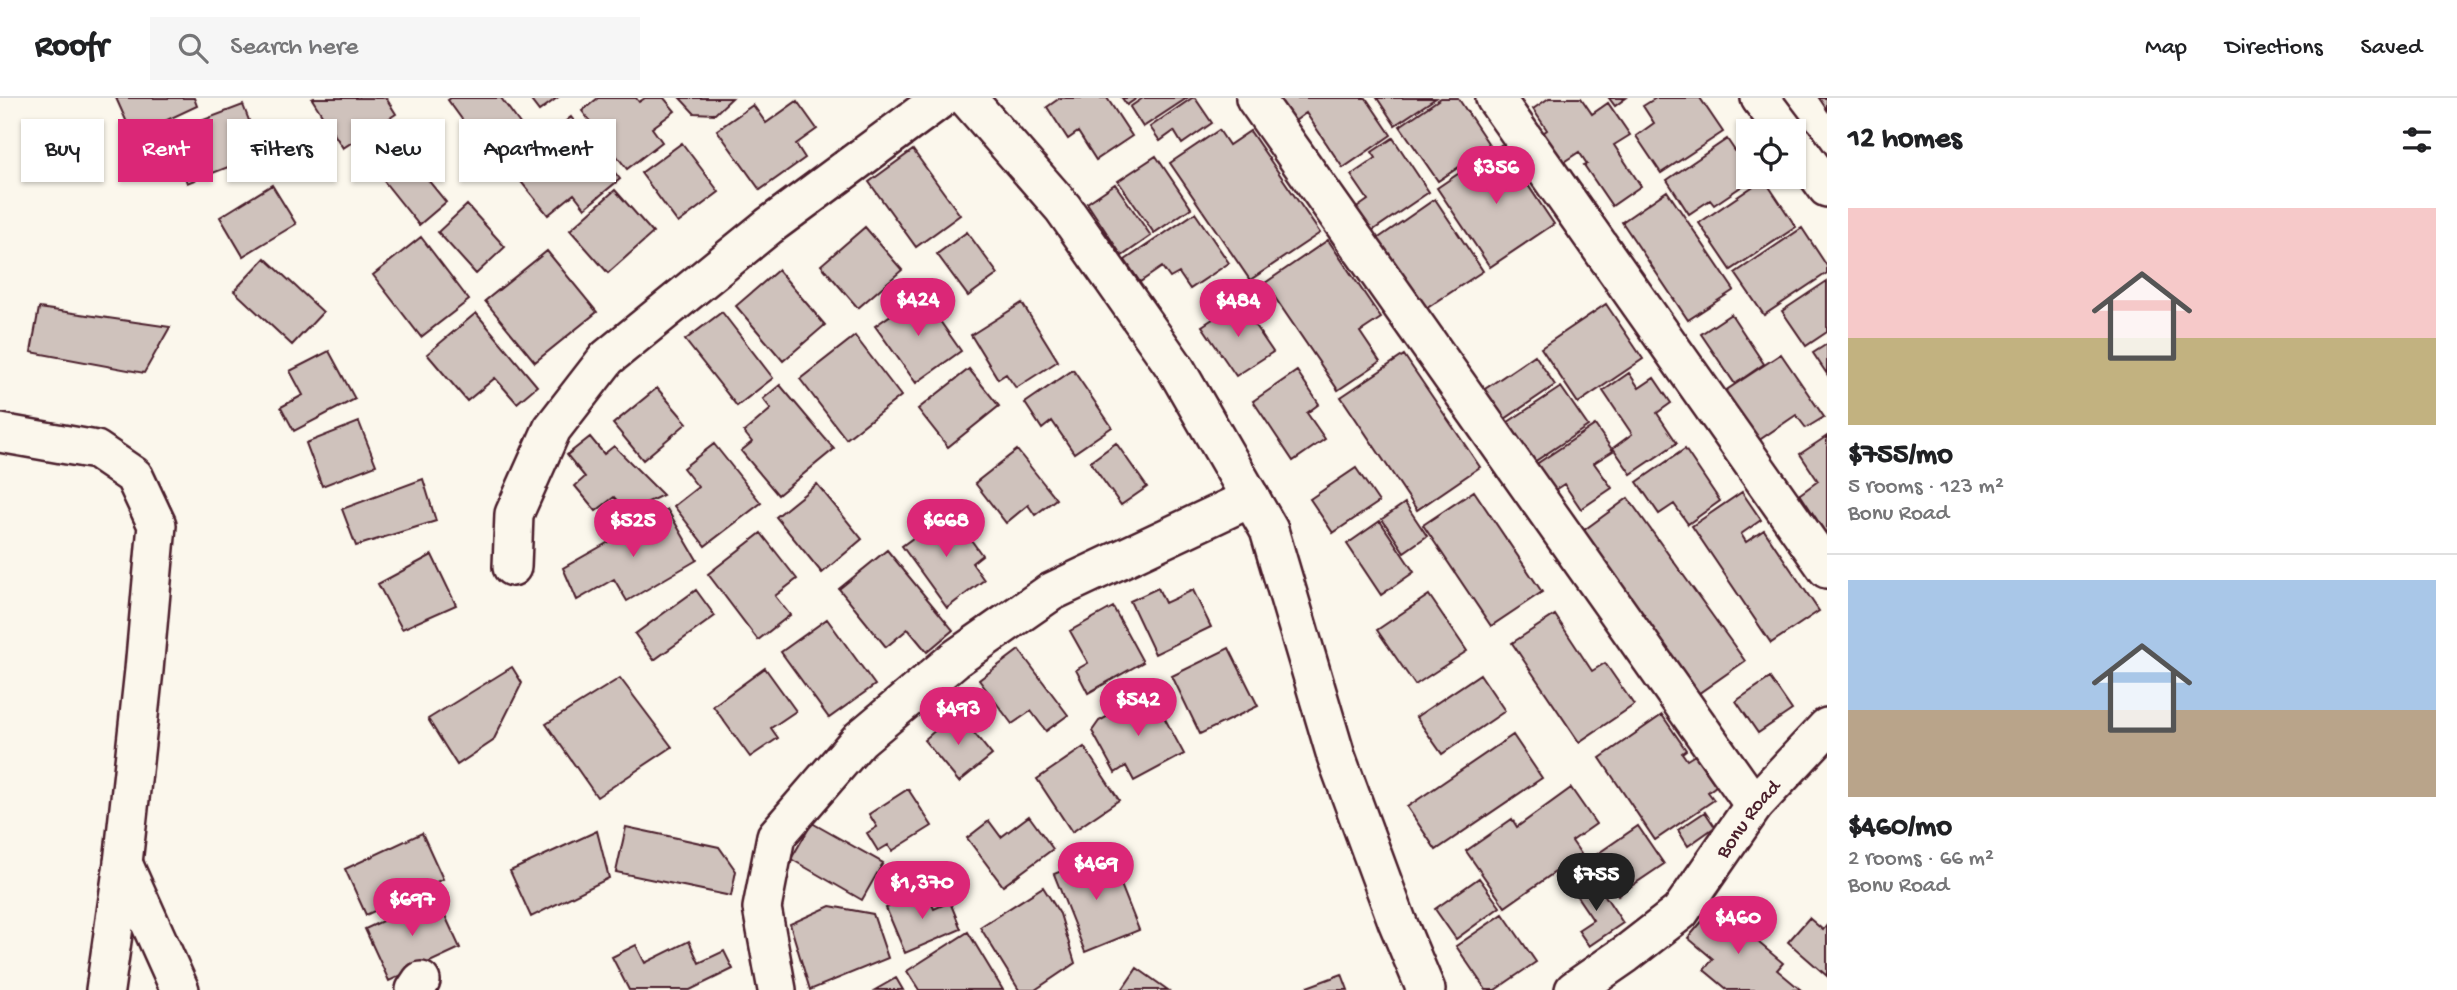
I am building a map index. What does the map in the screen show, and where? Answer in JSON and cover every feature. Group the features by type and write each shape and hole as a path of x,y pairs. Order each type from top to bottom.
{"street":[{"path":"512,568 514,514 552,429 607,358 769,226 942,98"},
{"path":"967,98 1063,208 1176,369 1269,530 1336,756 1397,921 1426,990"},
{"path":"1255,98 1754,805"},
{"path":"1495,98 1827,569"},
{"path":"1760,98 1776,119"},
{"path":"1806,159 1827,188"},
{"path":"0,433 96,450 134,476 157,525 123,863 105,990"},
{"path":"777,990 762,908 776,836 860,739 955,659 1051,592 1251,498"},
{"name":"Bonu Road","path":"1574,990 1680,912 1754,805 1827,727"},
{"path":"123,863 180,990"}],"building":[{"path":"116,98 194,98 197,106 169,119 125,119"},
{"path":"386,98 396,114 388,119 351,119 351,143 343,148 337,139 337,119 325,119 312,99"},
{"path":"501,98 516,119 462,119 448,100"},
{"path":"529,98 557,98 539,111"},
{"path":"598,98 636,98 639,102 645,98 664,98 675,111 652,128 662,142 627,169 616,155 616,119 588,119 582,111"},
{"path":"680,98 732,98 715,114 694,113"},
{"path":"1060,98 1107,98 1132,136 1096,160 1078,132 1068,139 1047,107"},
{"path":"1122,98 1137,98 1127,105"},
{"path":"1143,98 1187,98 1143,127 1130,107"},
{"path":"1195,98 1212,123 1182,144 1174,131 1160,141 1150,127"},
{"path":"1269,98 1366,98 1391,135 1343,168 1306,113 1288,126"},
{"path":"1377,98 1436,98 1395,125"},
{"path":"1441,98 1458,98 1490,146 1438,181 1400,126"},
{"path":"1549,98 1581,98 1592,114 1608,103 1630,135 1614,145 1641,186 1612,206 1584,165 1587,164 1579,152 1556,167 1536,138 1547,130 1533,109"},
{"path":"1609,98 1626,98 1615,106"},
{"path":"1656,98 1700,98 1723,132 1661,173 1636,136 1654,123 1643,106"},
{"path":"1819,98 1827,98 1827,110"},
{"path":"797,101 817,129 796,144 805,158 760,190 717,130 753,105 766,123"},
{"path":"243,105 248,119 227,119 227,168 213,173 213,119 206,119"},
{"path":"1219,130 1229,145 1250,131 1320,233 1250,280 1170,163"},
{"path":"1393,138 1429,192 1363,237 1348,214 1368,200 1351,175 1376,158 1372,152"},
{"path":"1727,139 1736,152 1738,189 1714,205 1710,200 1689,214 1667,180"},
{"path":"682,143 719,192 678,223 641,173"},
{"path":"1501,145 1554,224 1490,267 1437,188"},
{"path":"913,150 960,215 916,247 869,182"},
{"path":"1156,156 1191,208 1154,233 1118,181"},
{"path":"616,174 620,179 585,208 574,194 548,215 521,182 616,182"},
{"path":"385,182 430,182 446,202 419,225"},
{"path":"1115,184 1151,236 1122,256 1087,203"},
{"path":"272,185 296,224 243,256 220,217"},
{"path":"1749,189 1771,189 1796,227 1731,270 1699,223"},
{"path":"615,190 653,233 608,273 570,230"},
{"path":"1667,191 1734,290 1688,320 1622,222"},
{"path":"1435,199 1483,271 1418,314 1370,244"},
{"path":"467,205 505,247 476,274 438,232"},
{"path":"1195,213 1229,263 1190,289 1179,273 1170,278 1162,267 1140,282 1125,260"},
{"path":"865,227 902,270 858,308 821,265"},
{"path":"1802,228 1827,266 1827,273 1764,315 1735,273"},
{"path":"967,232 998,274 968,296 937,254"},
{"path":"421,237 469,300 421,337 373,275"},
{"path":"1328,240 1381,318 1360,332 1380,362 1338,390 1265,283"},
{"path":"547,251 597,312 535,362 485,301"},
{"path":"265,258 323,312 292,345 234,291"},
{"path":"778,270 825,325 783,361 736,306"},
{"path":"1827,281 1827,332 1806,346 1782,311"},
{"path":"921,294 961,351 916,383 875,326"},
{"path":"1239,302 1273,352 1236,376 1202,326"},
{"path":"1022,303 1058,361 1016,388 1006,374 998,379 971,335"},
{"path":"1606,304 1643,359 1578,403 1541,348"},
{"path":"39,308 170,327 144,373 31,352"},
{"path":"722,312 773,378 737,406 685,340"},
{"path":"476,313 537,386 517,403 495,378 467,401 427,354"},
{"path":"1731,314 1764,364 1735,384 1701,334"},
{"path":"855,336 901,396 846,439 800,379"},
{"path":"1827,344 1827,374 1813,353"},
{"path":"329,351 355,399 294,431 281,407 303,395 290,371"},
{"path":"1781,354 1824,417 1806,428 1796,415 1755,443 1713,399"},
{"path":"1404,355 1480,467 1417,510 1341,397"},
{"path":"1535,355 1555,385 1496,425 1476,395"},
{"path":"969,369 999,406 948,447 918,409"},
{"path":"1073,370 1112,427 1074,453 1052,421 1042,429 1025,403"},
{"path":"1297,371 1319,404 1307,413 1325,439 1293,461 1253,401"},
{"path":"1629,373 1639,388 1654,378 1671,403 1657,413 1677,443 1631,474 1613,448 1632,434 1603,391"},
{"path":"780,385 834,449 778,495 741,451 752,442 744,432 771,409 763,399"},
{"path":"1561,387 1588,426 1522,470 1496,430"},
{"path":"657,388 687,423 643,460 613,424"},
{"path":"359,422 376,465 322,486 306,443"},
{"path":"1595,425 1613,451 1594,463 1612,488 1581,509 1564,484 1541,499 1523,473"},
{"path":"1827,436 1827,535 1800,494 1818,481 1800,454"},
{"path":"590,437 604,454 614,446 663,495 627,512 614,497 596,511 575,486 585,477 567,455"},
{"path":"1116,443 1147,487 1121,505 1090,462"},
{"path":"714,444 761,503 705,546 674,506 698,487 683,468"},
{"path":"1685,449 1720,501 1688,524 1674,504 1659,514 1637,482"},
{"path":"1017,450 1056,499 1035,515 1028,505 1006,523 975,483"},
{"path":"1356,468 1379,502 1333,533 1310,499"},
{"path":"423,479 436,521 356,546 342,509"},
{"path":"817,484 862,539 822,573 776,517"},
{"path":"1474,491 1542,592 1491,626 1423,525"},
{"path":"1742,492 1761,520 1741,534 1746,542 1764,530 1819,611 1771,643 1692,526"},
{"path":"1628,498 1745,661 1692,698 1576,536"},
{"path":"1405,503 1427,536 1404,552 1382,519"},
{"path":"667,509 697,560 627,601 614,579 577,600 563,568"},
{"path":"950,511 982,555 972,563 984,580 947,608 902,546"},
{"path":"1380,521 1414,572 1381,595 1347,544"},
{"path":"761,533 797,579 775,596 790,615 758,640 708,574"},
{"path":"887,550 953,630 927,652 908,629 886,647 839,589"},
{"path":"432,555 456,605 402,629 378,584"},
{"path":"1158,588 1165,603 1193,590 1211,627 1155,654 1130,601"},
{"path":"696,590 715,616 654,660 635,634"},
{"path":"1429,595 1467,651 1415,685 1377,630"},
{"path":"1113,607 1143,662 1088,693 1076,670 1088,663 1070,631"},
{"path":"1555,615 1592,671 1605,663 1634,705 1579,742 1512,643"},
{"path":"827,619 875,685 829,718 781,652"},
{"path":"1229,648 1258,706 1200,734 1172,676"},
{"path":"1019,650 1068,715 1046,731 1031,711 1012,724 979,680"},
{"path":"512,667 522,683 493,741 457,765 428,719"},
{"path":"765,668 796,711 771,728 778,738 750,757 713,706"},
{"path":"1480,674 1505,711 1442,754 1416,717"},
{"path":"620,678 672,747 597,797 546,724"},
{"path":"1770,678 1792,710 1758,733 1736,701"},
{"path":"1151,693 1184,754 1134,781 1126,766 1115,773 1092,731 1099,721"},
{"path":"957,712 992,755 959,782 924,740"},
{"path":"1662,715 1686,750 1682,753 1687,760 1695,755 1716,786 1708,792 1714,800 1655,840 1600,758"},
{"path":"1513,735 1542,778 1436,850 1407,807"},
{"path":"1084,747 1119,800 1072,832 1037,779"},
{"path":"1571,788 1596,824 1572,841 1581,854 1505,907 1466,851 1512,819 1517,827"},
{"path":"908,789 932,826 892,851 888,845 878,851 867,833 877,827 869,814"},
{"path":"1705,812 1715,827 1688,846 1678,830"},
{"path":"1029,816 1053,849 1003,886 967,838 989,821 1001,837"},
{"path":"812,823 883,863 862,900 791,859"},
{"path":"1638,826 1664,864 1618,895 1614,889 1609,892 1601,879 1606,876 1593,857"},
{"path":"626,827 719,847 736,871 731,896 616,872"},
{"path":"597,831 609,878 531,917 510,871"},
{"path":"422,833 443,879 366,915 345,869"},
{"path":"1108,852 1139,930 1085,952 1054,874"},
{"path":"1479,878 1500,907 1456,939 1435,909"},
{"path":"1579,880 1585,890 1596,882 1623,923 1589,946 1578,930 1593,920 1570,886"},
{"path":"1043,887 1060,914 1075,963 1035,990 1019,990 980,927"},
{"path":"926,891 934,909 950,902 961,929 905,953 886,908"},
{"path":"436,896 460,948 389,981 365,929"},
{"path":"830,906 873,914 888,958 810,990 790,924"},
{"path":"1715,906 1783,963 1777,970 1801,990 1728,990 1704,970 1713,959 1688,938"},
{"path":"1503,914 1536,962 1495,990 1486,990 1456,946"},
{"path":"1809,918 1823,930 1827,925 1827,976 1788,942"},
{"path":"968,932 1003,990 919,990 907,971"},
{"path":"689,941 699,963 724,951 733,969 690,990 629,990 612,957 636,945 645,963"},
{"path":"1137,968 1168,990 1122,990"},
{"path":"1342,974 1348,990 1299,990"},
{"path":"896,978 903,990 875,990"}]}
